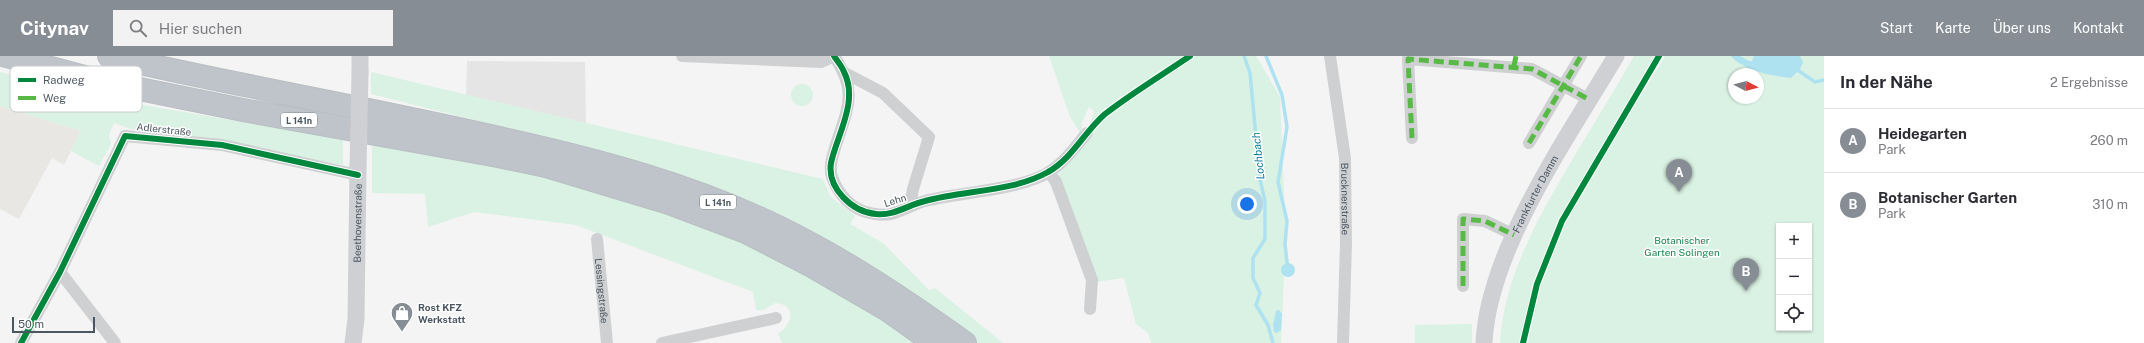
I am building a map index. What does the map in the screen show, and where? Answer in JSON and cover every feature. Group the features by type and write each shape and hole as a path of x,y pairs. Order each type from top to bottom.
{"highway":[{"name":"L 141n","path":"6,56 42,66"},
{"name":"L 141n","path":"109,56 444,125 579,156 649,176 777,227 812,245 847,264 911,304 965,343"},
{"name":"L 141n","path":"142,90 519,160 669,203 746,232 812,266 880,305 934,343"}],"main road":[{"name":"Frankfurter Damm","path":"1484,343 1493,293 1514,235 1537,189 1616,56"},
{"name":"Beethovenstraße","path":"353,343 356,319 360,64"}],"street":[{"path":"682,56 740,57 821,62 834,56"},
{"name":"Lehn","path":"834,56 845,73 848,84 848,106 830,169 836,186 848,202 868,213 892,214 926,200 1020,183 1049,172 1061,162 1087,133"},
{"name":"Brucknerstraße","path":"1330,56 1345,158 1346,243 1343,343"},
{"path":"1529,143 1581,56"},
{"path":"1412,138 1408,59 1515,61 1590,100"},
{"name":"Lehn","path":"845,73 883,93 930,137 912,189 910,206"},
{"name":"Adlerstraße","path":"20,343 60,272 125,136 222,145 358,171"},
{"path":"1049,172 1056,182 1092,280 1090,309"},
{"path":"1463,286 1463,220 1485,221 1514,235"},
{"name":"Lessingstraße","path":"597,239 607,343"},
{"path":"60,272 115,343"},
{"path":"662,343 776,318"}],"shaded area":[{"path":"467,61 585,62 586,123 466,95"},
{"path":"0,106 10,109 10,112 19,112 81,131 64,165 52,158 19,219 0,209"}],"green space":[{"path":"1049,56 1256,56 1280,97 1286,243 1289,263 1295,268 1291,276 1284,276 1281,343 1151,343 1148,333 1136,324 1124,278 1096,282 1059,177 1060,171 1104,120 1100,115 1090,124 1094,111 1089,107 1082,122 1081,134 1070,117"},
{"path":"1634,56 1655,56 1561,217 1537,275 1520,343 1500,343 1503,317 1509,292 1527,242 1565,172"},
{"name":"Botanischer Garten Solingen","path":"1665,56 1824,56 1824,343 1528,343 1538,293 1551,255 1580,196 1613,139"},
{"path":"0,72 10,74 10,109 0,106"},
{"path":"371,72 823,179 830,196 855,216 850,224 883,243 929,290 935,288 1003,343 977,343 895,282 566,143 371,94"},
{"path":"802,84 810,87 813,95 810,103 802,106 794,103 791,95 794,87"},
{"path":"142,105 343,139 343,165 225,142 137,131 114,123 109,135 111,144 99,166 71,151 81,131 19,112 142,112"},
{"path":"372,144 547,175 591,186 754,245 884,320 916,343 782,343 778,334 787,325 790,311 782,304 775,303 764,310 756,310 753,292 576,225 474,212 428,227 425,194 372,193"},
{"path":"1472,324 1472,343 1415,343 1415,325"}],"water":[{"path":"1731,56 1740,56 1752,61 1754,56 1800,56 1803,62 1800,69 1791,78 1764,73 1764,68 1749,68"},
{"path":"1288,263 1293,265 1295,270 1293,275 1288,277 1283,275 1281,270 1283,265"},
{"path":"1279,310 1282,314 1281,330 1277,333 1274,332 1273,325 1276,311"}],"waterway":[{"name":"Lochbach","path":"1244,56 1250,73 1260,180 1265,201 1265,239 1253,258 1253,278 1260,293 1256,305 1268,325 1273,343"},
{"path":"1266,56 1282,95 1287,127 1278,182 1287,221 1285,244 1287,263"},
{"path":"1799,71 1815,82 1824,80"}],"marked path":[{"path":"1514,66 1516,56"},
{"path":"1529,143 1581,56"},
{"path":"1412,138 1408,59 1532,69 1590,100"},
{"path":"1463,286 1463,219 1485,221 1514,235"}],"cycle path":[{"path":"834,56 844,72 848,83 849,95 845,118 831,163 833,181 837,190 850,204 858,209 876,214 895,212 940,197 1004,187 1034,179 1048,172 1064,160 1105,114 1136,91 1190,56"},
{"path":"1523,343 1537,284 1562,221 1659,56"},
{"path":"21,343 60,272 125,136 222,145 358,175"}],"place":[{"name":"Heidegarten","path":"1679,192"},
{"name":"Botanischer Garten","path":"1746,291"},
{"name":"Rost KFZ Werkstatt","path":"402,332"}]}
